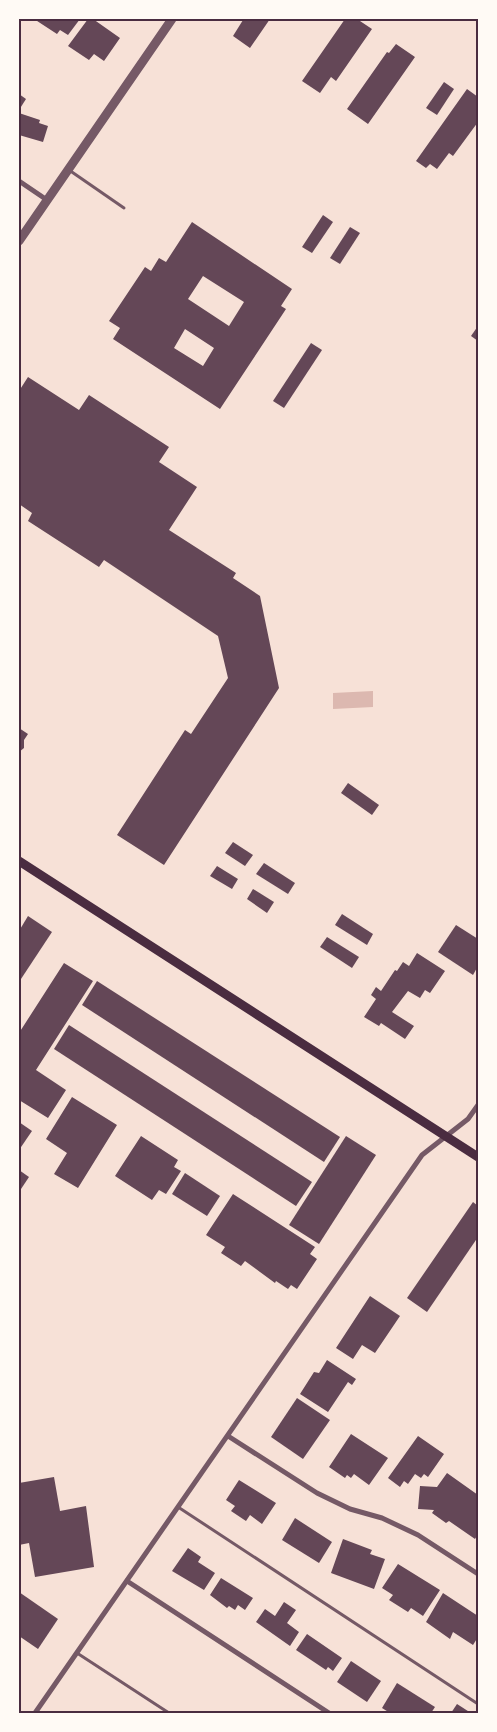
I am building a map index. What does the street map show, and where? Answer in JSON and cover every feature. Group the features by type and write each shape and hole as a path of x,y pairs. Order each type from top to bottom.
{"main road":[{"path":"19,861 478,1157"}],"street":[{"path":"19,241 169,20"},
{"path":"19,181 47,200"},
{"path":"35,1713 422,1155 444,1135 468,1119 478,1105"},
{"path":"228,1436 317,1493 350,1508 382,1518 418,1535 478,1574"},
{"path":"127,1580 329,1713"}],"lane":[{"path":"68,169 124,208"},
{"path":"178,1507 478,1704"},
{"path":"77,1653 169,1713"}],"shaded area":[{"path":"373,691 373,707 333,709 333,693"}],"building":[{"path":"34,19 80,19 68,35 60,30 57,34"},
{"path":"88,19 93,19 120,38 104,61 94,54 89,60 68,46"},
{"path":"241,19 270,19 250,48 233,36 243,20"},
{"path":"345,19 357,19 372,29 336,81 331,77 320,93 302,81"},
{"path":"396,44 415,57 368,124 347,109 387,52 389,53"},
{"path":"444,82 454,89 437,115 426,108"},
{"path":"467,89 478,97 478,122 453,156 449,153 437,169 430,164 426,168 416,161"},
{"path":"19,94 26,99 19,110"},
{"path":"19,113 40,120 39,123 48,126 43,142 19,135"},
{"path":"323,215 333,222 312,253 302,247"},
{"path":"192,222 292,289 281,306 286,309 220,409 113,339 120,328 109,321 145,267 151,271 159,258 166,262","holes":["203,276 244,302 229,326 188,299","185,329 214,348 203,366 174,348"]},
{"path":"350,227 360,233 340,264 330,258"},
{"path":"478,326 478,341 471,336"},
{"path":"311,343 322,350 284,408 273,401"},
{"path":"28,377 79,410 89,395 169,447 159,462 197,487 169,530 236,573 233,578 260,596 279,688 164,865 117,835 185,730 191,734 228,678 218,636 104,560 99,567 28,521 32,513 19,504 19,391"},
{"path":"19,728 28,734 24,740 24,748 19,752"},
{"path":"348,783 379,805 372,815 341,793"},
{"path":"233,842 253,855 245,866 225,853"},
{"path":"264,863 295,883 288,894 256,874"},
{"path":"217,866 238,879 232,889 210,876"},
{"path":"253,889 274,902 267,913 247,899"},
{"path":"342,914 373,934 367,945 335,925"},
{"path":"28,916 52,932 19,982 19,931"},
{"path":"456,925 478,939 478,966 473,975 438,952"},
{"path":"327,937 359,957 352,968 320,947"},
{"path":"417,953 445,971 430,993 425,990 420,998 408,991 392,1012 414,1026 405,1039 381,1023 379,1026 364,1017 376,999 371,995 376,987 381,991 395,970 397,971 403,962 409,966"},
{"path":"64,963 93,981 36,1070 66,1090 48,1118 19,1100 19,1033"},
{"path":"97,981 340,1137 324,1162 82,1005"},
{"path":"69,1025 312,1182 296,1206 54,1049"},
{"path":"72,1097 117,1125 78,1188 54,1174 67,1153 46,1139"},
{"path":"19,1122 32,1131 19,1150"},
{"path":"141,1136 178,1160 174,1167 181,1171 166,1194 159,1190 152,1200 115,1176"},
{"path":"346,1136 376,1155 319,1244 289,1225"},
{"path":"19,1170 29,1177 19,1192"},
{"path":"185,1173 220,1196 207,1216 172,1194"},
{"path":"233,1194 315,1247 310,1254 317,1259 297,1289 291,1285 288,1289 276,1281 275,1283 245,1261 241,1266 221,1253 225,1247 206,1235"},
{"path":"473,1202 478,1206 478,1237 427,1312 407,1298"},
{"path":"370,1296 400,1316 375,1353 362,1345 353,1359 336,1348"},
{"path":"327,1360 356,1379 352,1385 348,1382 328,1412 300,1394 314,1372 319,1373"},
{"path":"297,1398 330,1420 303,1459 271,1437"},
{"path":"351,1434 388,1458 369,1485 354,1474 351,1478 347,1475 345,1478 329,1467"},
{"path":"418,1436 444,1454 428,1477 424,1474 421,1478 415,1474 408,1484 404,1481 400,1487 388,1478"},
{"path":"447,1473 478,1495 478,1534 475,1539 449,1521 446,1523 432,1513 434,1510 418,1509 420,1486 437,1487"},
{"path":"54,1477 60,1511 86,1506 94,1567 35,1577 29,1543 19,1545 19,1483"},
{"path":"239,1480 276,1503 262,1524 250,1515 246,1521 231,1511 235,1506 226,1500"},
{"path":"295,1518 332,1542 319,1563 282,1540"},
{"path":"343,1539 372,1550 370,1554 385,1559 374,1589 331,1573"},
{"path":"188,1548 201,1557 198,1562 215,1573 204,1590 172,1571"},
{"path":"398,1564 440,1590 423,1616 411,1608 408,1612 389,1600 393,1595 382,1588"},
{"path":"221,1578 253,1598 245,1610 238,1605 235,1610 229,1606 227,1608 210,1595"},
{"path":"19,1592 58,1619 38,1649 19,1636"},
{"path":"443,1593 478,1616 478,1637 473,1645 453,1632 450,1639 426,1622"},
{"path":"284,1602 296,1610 287,1623 299,1632 290,1646 256,1622 265,1609 275,1616"},
{"path":"307,1634 342,1658 333,1671 328,1667 326,1670 296,1650"},
{"path":"351,1661 381,1681 367,1702 337,1682"},
{"path":"397,1683 435,1707 431,1713 390,1713 382,1708"},
{"path":"457,1704 471,1713 451,1713"}]}
